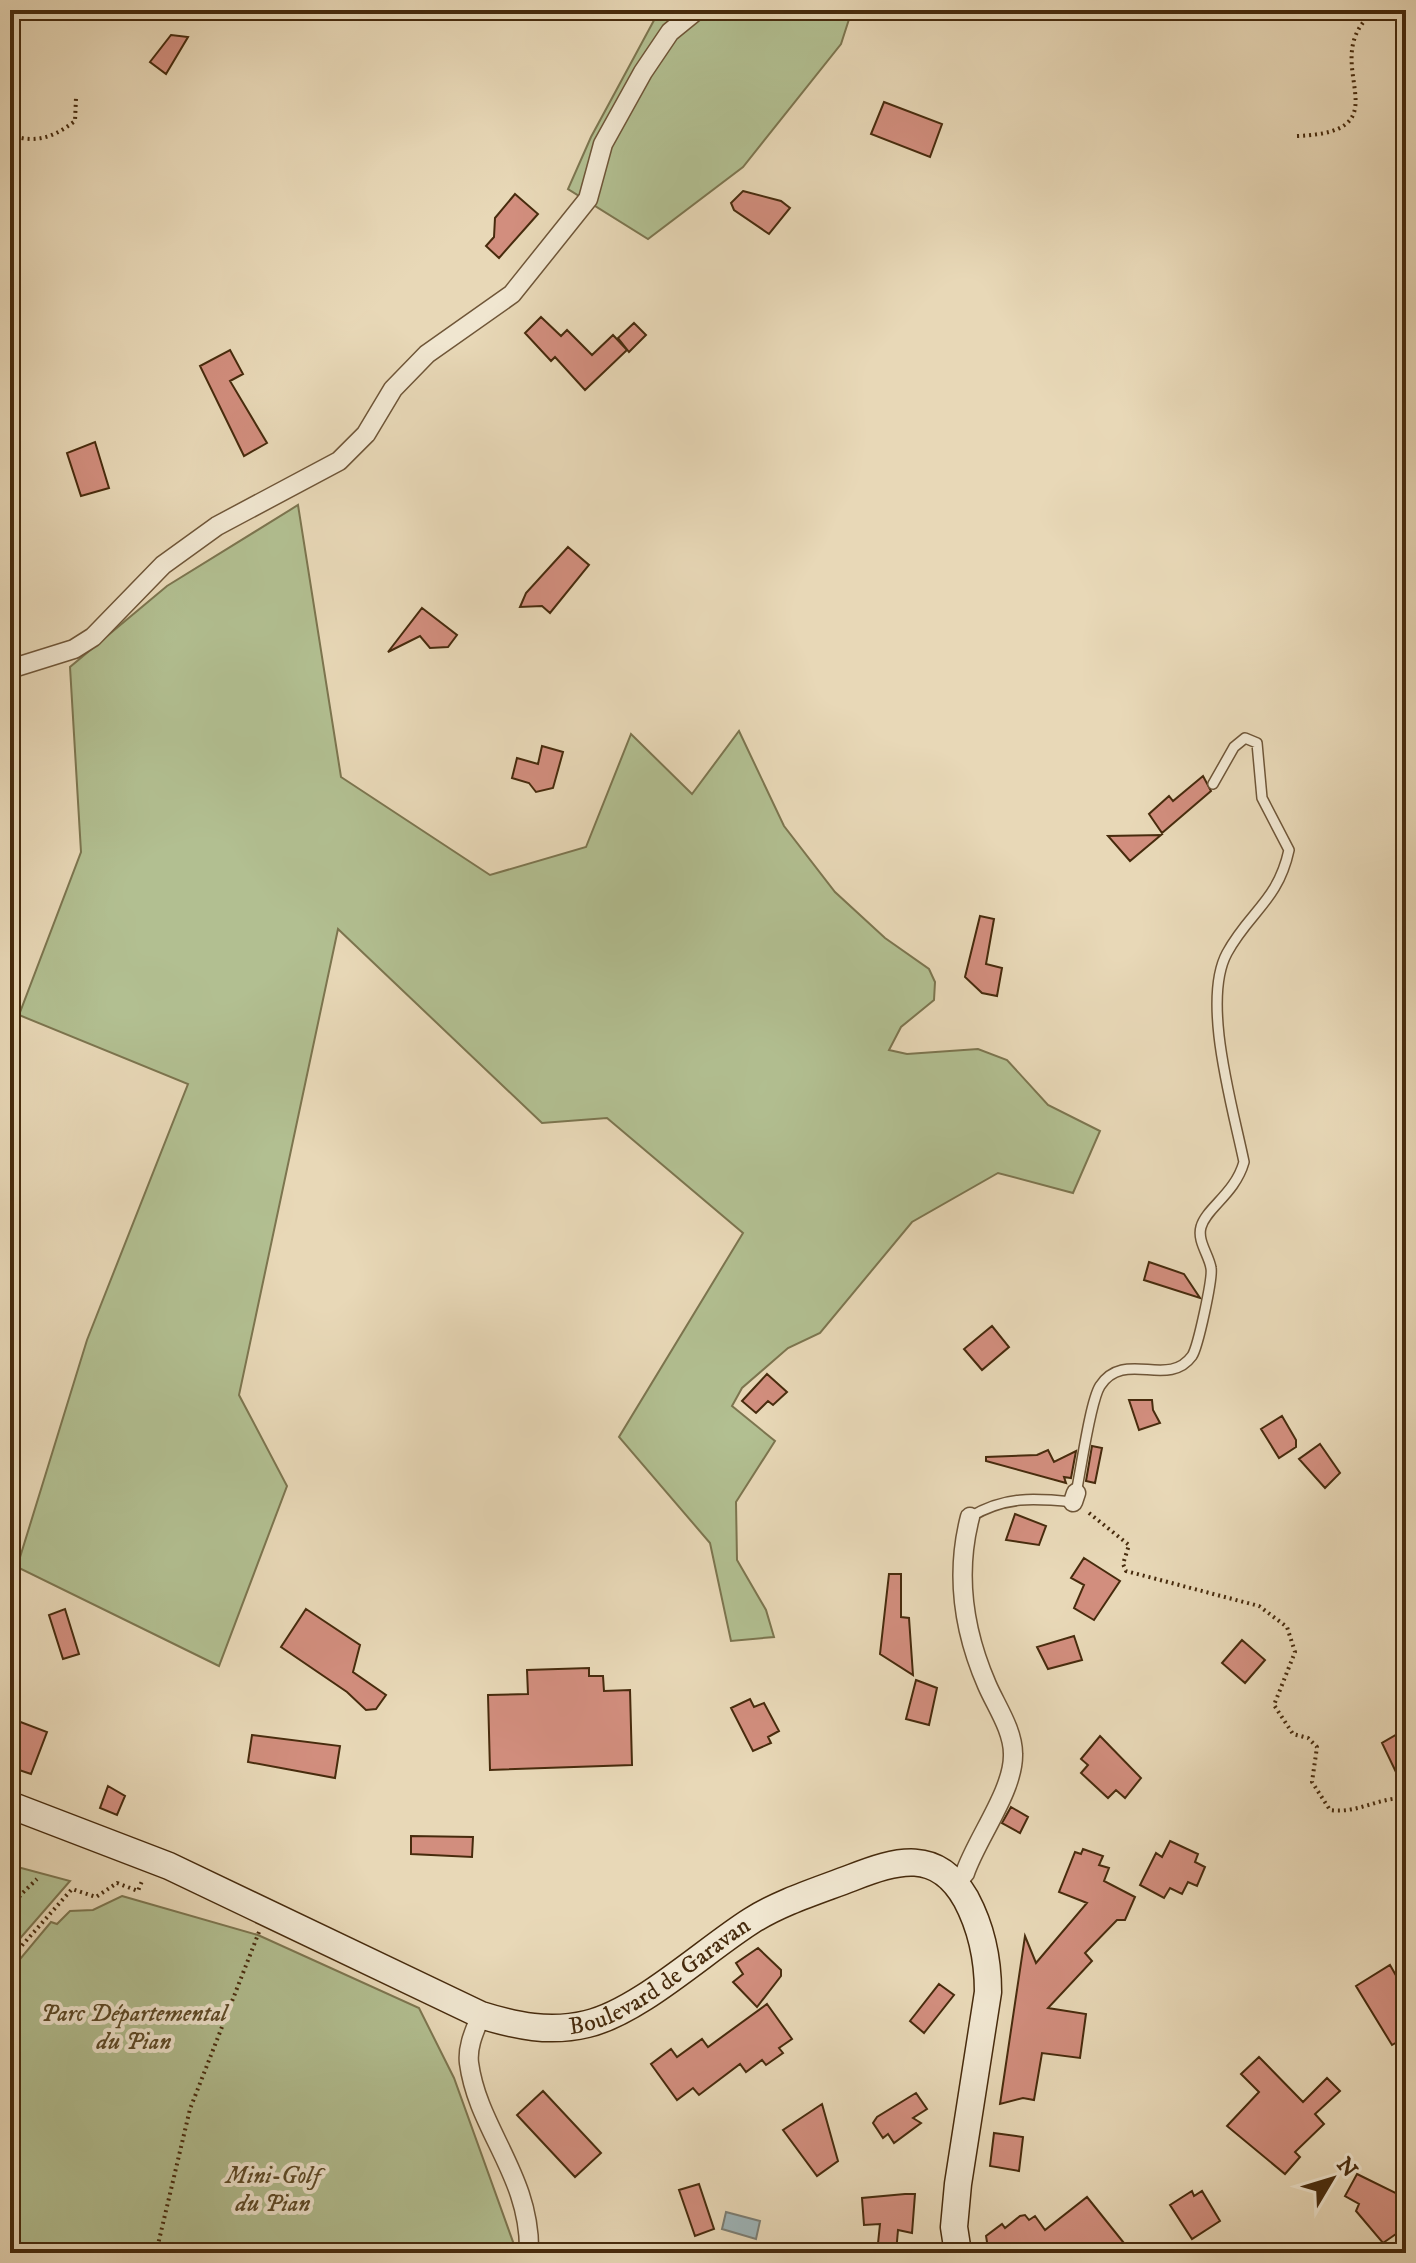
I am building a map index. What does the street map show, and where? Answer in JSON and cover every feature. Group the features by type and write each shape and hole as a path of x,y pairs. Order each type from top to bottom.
{"street":[{"path":"10,669 74,649 93,637 163,565 217,526 339,461 366,434 393,389 427,354 512,294 567,226 588,199 603,144 643,72 670,32 697,10"},
{"path":"958,2253 954,2227 958,2184 988,1992 988,1967 984,1941 957,1883 965,1873 1005,1788 1013,1753 1007,1728 971,1645 961,1595 962,1548 970,1517"},
{"name":"Boulevard de Garavan","path":"10,1805 140,1854 481,2015 516,2026 549,2029 589,2024 625,2008 768,1910 885,1865 910,1862 936,1866 957,1883"},
{"path":"481,2015 470,2041 468,2060 474,2085 523,2197 529,2253"}],"lane":[{"path":"970,1517 992,1503 1026,1497 1075,1497 1098,1388 1111,1373 1132,1366 1168,1371 1191,1358 1200,1341 1203,1304 1211,1290 1211,1268 1200,1235 1201,1223 1239,1181 1244,1162 1216,1009 1217,974 1228,950 1275,892 1284,875 1289,850 1262,798 1257,743 1245,738 1234,747 1213,784"}],"path":[{"path":"1297,136 1334,132 1353,118 1357,106 1350,42 1360,23 1376,10"},
{"path":"10,135 23,140 53,137 75,121 76,98"},
{"path":"1094,1516 1129,1545 1123,1564 1126,1571 1259,1606 1287,1627 1295,1652 1274,1705 1293,1734 1308,1738 1317,1747 1312,1782 1320,1800 1330,1810 1347,1813 1392,1797 1406,1798"},
{"path":"10,1905 21,1898 37,1879"},
{"path":"10,1959 72,1889 96,1897 117,1883"},
{"path":"10,1892 21,1898"},
{"path":"156,2253 190,2109 224,2029 266,1911"}],"green space":[{"path":"852,10 841,44 743,167 648,239 568,189 591,137 659,11"},
{"path":"298,505 341,777 490,875 586,847 631,734 692,794 739,731 784,826 835,892 885,938 929,969 935,982 934,1000 901,1027 889,1050 907,1054 978,1049 1007,1060 1048,1105 1100,1131 1073,1193 998,1173 912,1222 820,1333 788,1348 742,1388 732,1406 775,1441 736,1502 737,1560 766,1610 774,1637 731,1641 710,1543 619,1437 743,1233 607,1118 542,1123 338,929 239,1395 287,1486 219,1666 17,1567 87,1340 188,1084 19,1015 81,852 70,667 167,586"},
{"path":"10,1865 70,1881 10,1950"},
{"name":"Parc Départemental du Pian","path":"122,1896 258,1935 419,2008 454,2078 517,2253 10,2253 10,1971 51,1922 57,1924 70,1911 93,1910"}],"water":[{"path":"726,2212 760,2221 756,2239 722,2229"}],"building":[{"path":"171,35 188,37 166,74 150,62"},
{"path":"884,102 942,124 930,157 871,134"},
{"path":"743,191 781,201 790,208 769,234 734,210 731,203"},
{"path":"515,194 538,214 499,258 486,246 494,237 495,218"},
{"path":"541,317 561,336 567,330 592,355 613,335 627,350 585,390 555,357 551,361 525,333"},
{"path":"634,323 646,335 629,352 618,338"},
{"path":"230,350 243,374 230,381 267,443 244,456 200,366"},
{"path":"95,442 109,488 81,496 67,453"},
{"path":"568,547 589,565 550,613 542,606 520,607 526,593"},
{"path":"422,608 457,635 448,647 430,648 420,636 388,652"},
{"path":"542,746 563,752 553,788 536,792 529,783 512,778 517,758 538,764"},
{"path":"1203,776 1211,791 1162,833 1149,814 1169,796 1173,801"},
{"path":"1161,835 1130,861 1108,836"},
{"path":"980,916 994,919 986,964 1002,968 997,996 982,993 965,977"},
{"path":"1149,1262 1184,1274 1200,1298 1144,1280"},
{"path":"992,1326 1009,1347 982,1370 964,1349"},
{"path":"767,1374 787,1392 773,1405 768,1401 756,1413 742,1401"},
{"path":"1129,1400 1152,1400 1160,1423 1139,1430"},
{"path":"1282,1416 1296,1440 1296,1447 1279,1458 1261,1429"},
{"path":"1320,1444 1340,1473 1325,1488 1299,1459"},
{"path":"1092,1446 1102,1448 1095,1483 1086,1481"},
{"path":"1048,1450 1054,1462 1076,1451 1071,1478 1064,1477 1066,1483 986,1461 986,1457 1037,1455"},
{"path":"1015,1514 1046,1526 1039,1545 1006,1540"},
{"path":"1084,1558 1120,1581 1094,1620 1074,1608 1084,1585 1071,1578"},
{"path":"889,1574 901,1574 901,1617 909,1618 913,1675 880,1654"},
{"path":"65,1609 79,1654 63,1659 49,1615"},
{"path":"306,1609 360,1645 353,1672 386,1695 376,1709 366,1710 347,1692 281,1647"},
{"path":"1074,1636 1082,1660 1048,1669 1037,1647"},
{"path":"1242,1640 1265,1660 1245,1683 1222,1663"},
{"path":"589,1668 589,1676 603,1676 604,1691 630,1690 632,1765 490,1770 488,1695 528,1694 527,1670"},
{"path":"916,1680 937,1688 929,1725 906,1719"},
{"path":"750,1699 754,1707 764,1703 779,1731 768,1737 771,1743 753,1751 731,1708"},
{"path":"10,1718 47,1732 31,1774 10,1767"},
{"path":"1406,1729 1406,1793 1382,1743"},
{"path":"252,1735 340,1746 335,1778 248,1762"},
{"path":"1100,1736 1141,1778 1125,1798 1116,1790 1108,1798 1081,1773 1088,1765 1081,1759"},
{"path":"108,1786 125,1796 117,1815 100,1808"},
{"path":"1011,1807 1028,1817 1020,1833 1002,1823"},
{"path":"411,1836 473,1837 472,1857 411,1854"},
{"path":"1170,1841 1198,1854 1195,1862 1205,1867 1197,1886 1188,1882 1182,1894 1170,1888 1164,1898 1140,1885 1156,1853 1162,1857"},
{"path":"1083,1849 1103,1856 1099,1865 1109,1868 1104,1881 1135,1897 1125,1920 1117,1920 1085,1953 1092,1961 1048,2008 1086,2014 1080,2058 1042,2053 1034,2100 1023,2098 1000,2104 1025,1936 1036,1963 1087,1903 1059,1892 1075,1852 1081,1854"},
{"path":"758,1948 781,1970 781,1976 757,2007 733,1982 743,1974 736,1963"},
{"path":"1390,1965 1406,1993 1406,2037 1392,2045 1356,1986"},
{"path":"939,1984 954,1995 924,2033 910,2021"},
{"path":"767,2004 792,2039 779,2048 783,2053 766,2065 762,2060 746,2072 740,2064 699,2095 693,2088 677,2100 651,2064 671,2049 677,2057 702,2039 708,2047"},
{"path":"1259,2057 1303,2102 1327,2078 1340,2091 1315,2114 1324,2124 1295,2152 1300,2157 1285,2174 1227,2126 1259,2092 1241,2074"},
{"path":"543,2091 601,2153 575,2177 517,2115"},
{"path":"916,2093 927,2109 913,2118 921,2123 894,2143 888,2134 883,2138 873,2123 877,2117"},
{"path":"822,2104 838,2161 817,2176 783,2130"},
{"path":"994,2133 1023,2137 1019,2171 990,2166"},
{"path":"1357,2174 1406,2198 1406,2227 1383,2243 1356,2211 1359,2204 1345,2196"},
{"path":"699,2184 714,2229 695,2236 679,2190"},
{"path":"1192,2191 1194,2196 1202,2191 1220,2221 1192,2239 1170,2205"},
{"path":"915,2194 912,2233 898,2230 896,2253 877,2253 880,2224 864,2225 862,2198"},
{"path":"1087,2197 1132,2253 992,2253 988,2248 986,2236 1002,2224 1005,2228 1020,2216 1025,2215 1029,2220 1035,2216 1045,2230"}],"park label":[{"name":"Mini-Golf du Pian","path":"273,2190"}]}
